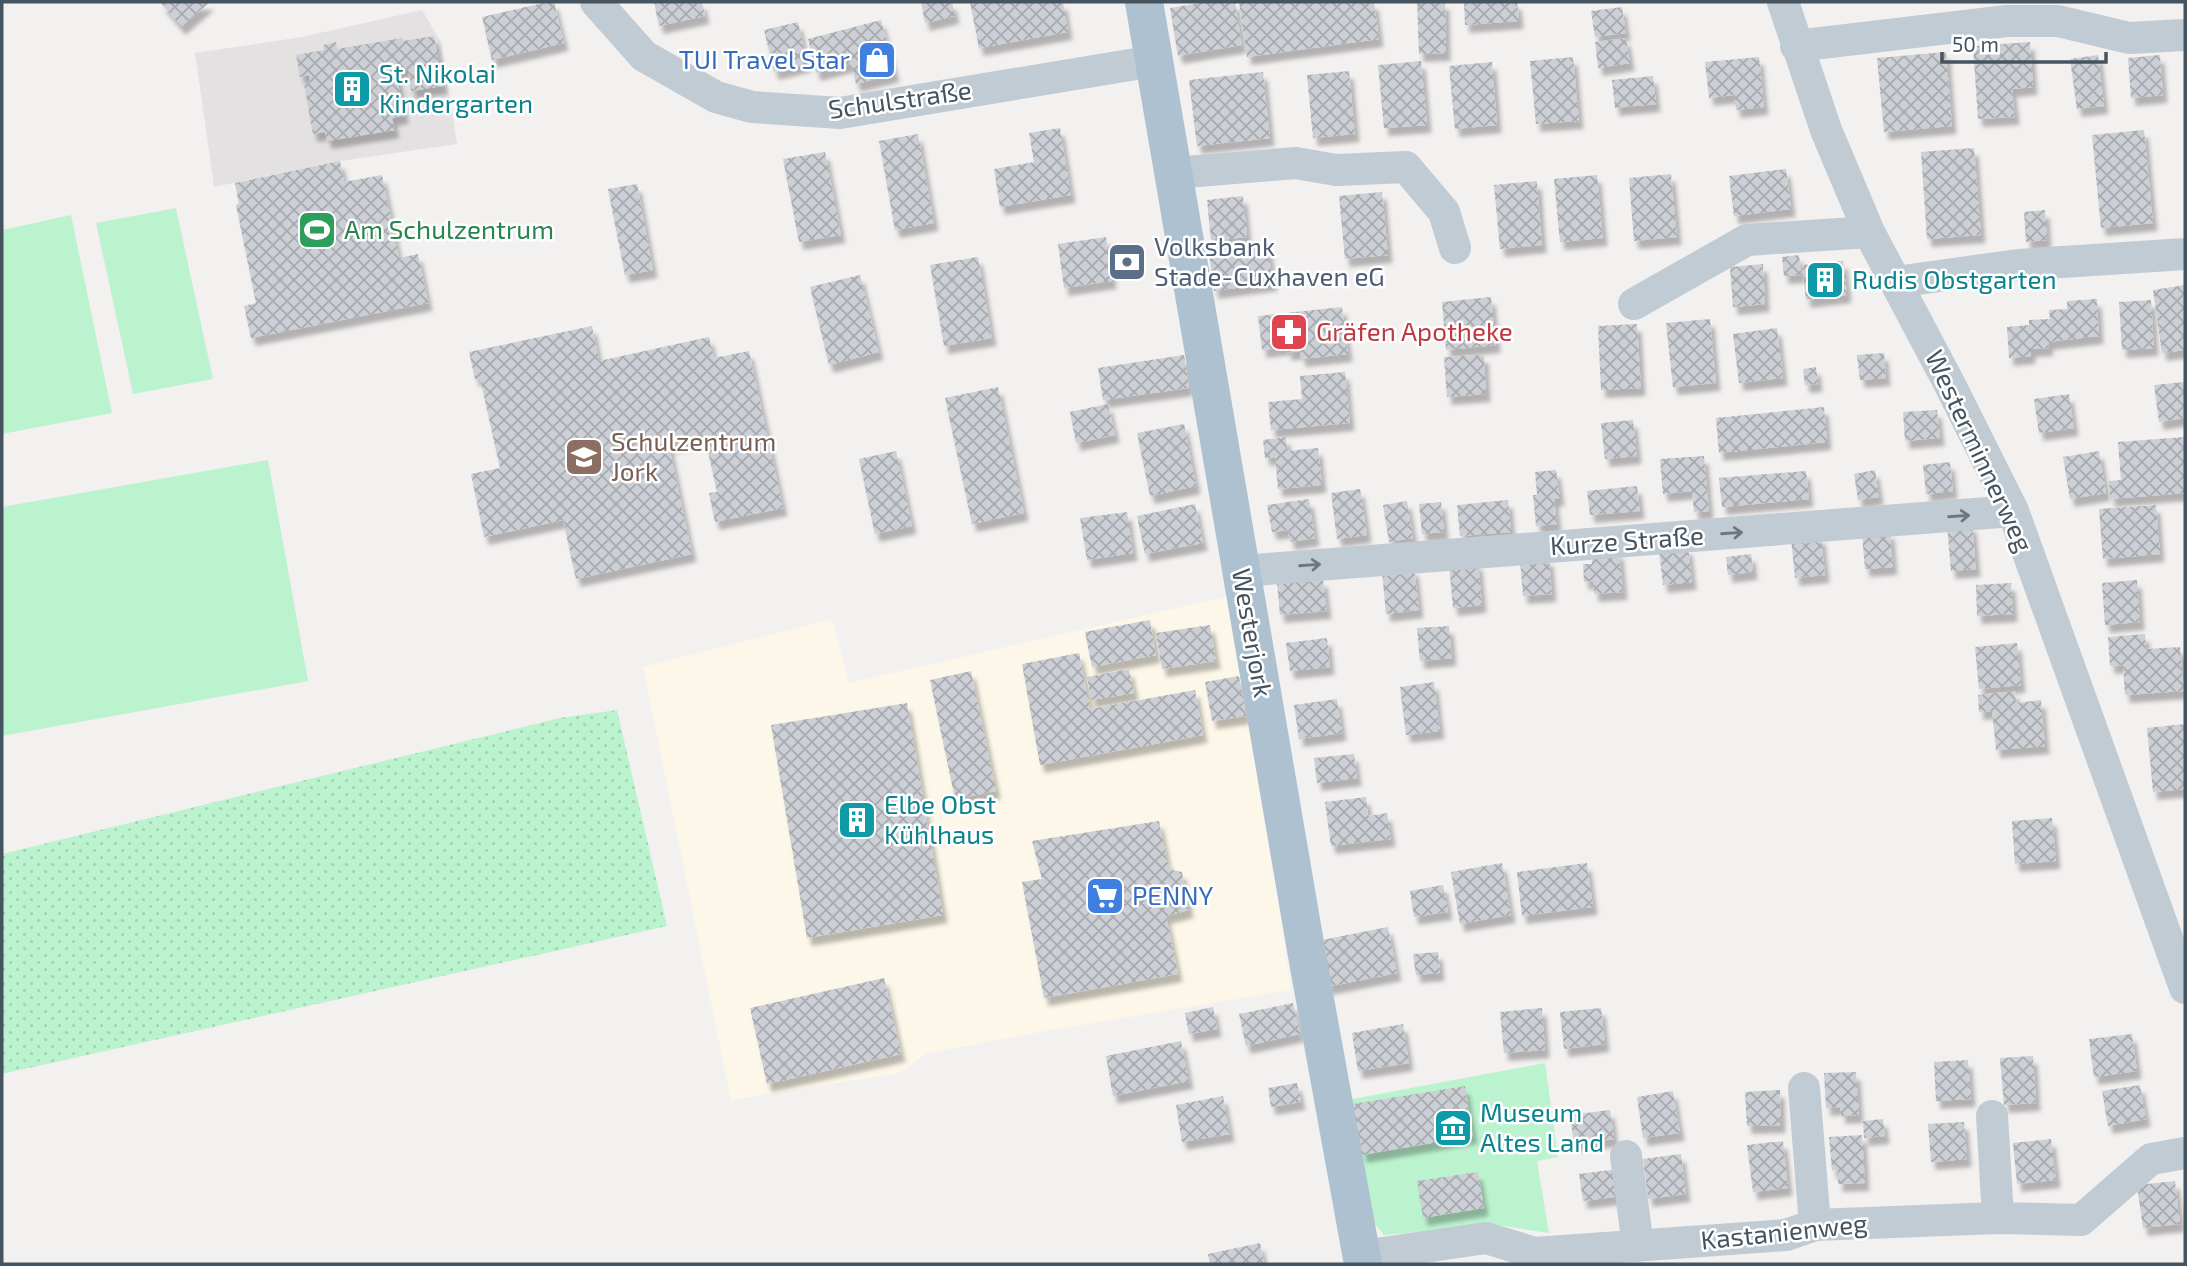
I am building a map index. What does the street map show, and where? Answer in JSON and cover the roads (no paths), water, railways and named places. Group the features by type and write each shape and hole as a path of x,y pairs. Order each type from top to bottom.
{"main road":[{"name":"Westerjork","path":"1144,2 1308,961 1363,1260"}],"street":[{"name":"Schulstraße","path":"596,2 644,56 716,97 752,107 840,113 1154,61"},
{"name":"Westerminnerweg","path":"1783,2 1826,130 1869,232 2013,511 2185,988"},
{"path":"1796,46 2007,21 2058,20 2129,38 2185,36"},
{"path":"1173,173 1296,163 1336,170 1406,167 1444,212 1455,248"},
{"path":"1634,304 1747,240 1869,232"},
{"path":"1896,282 2018,265 2185,254"},
{"name":"Kurze Straße","path":"1242,571 2013,511"},
{"path":"1804,1088 1815,1225"},
{"path":"1992,1116 1998,1218"},
{"name":"Kastanienweg","path":"1363,1260 1486,1238 1535,1253 1786,1235 1815,1225 1998,1218 2081,1220 2151,1159 2185,1153"},
{"path":"1626,1156 1638,1246"}],"place":[{"name":"TUI Travel Star","path":"877,60"},
{"name":"St. Nikolai Kindergarten","path":"352,89"},
{"name":"Am Schulzentrum","path":"317,230"},
{"name":"Volksbank Stade-Cuxhaven eG","path":"1127,262"},
{"name":"Rudis Obstgarten","path":"1825,280"},
{"name":"Gräfen Apotheke","path":"1289,332"},
{"name":"Schulzentrum Jork","path":"584,457"},
{"name":"Elbe Obst Kühlhaus","path":"857,820"},
{"name":"PENNY","path":"1105,896"},
{"name":"Museum Altes Land","path":"1453,1128"}]}
